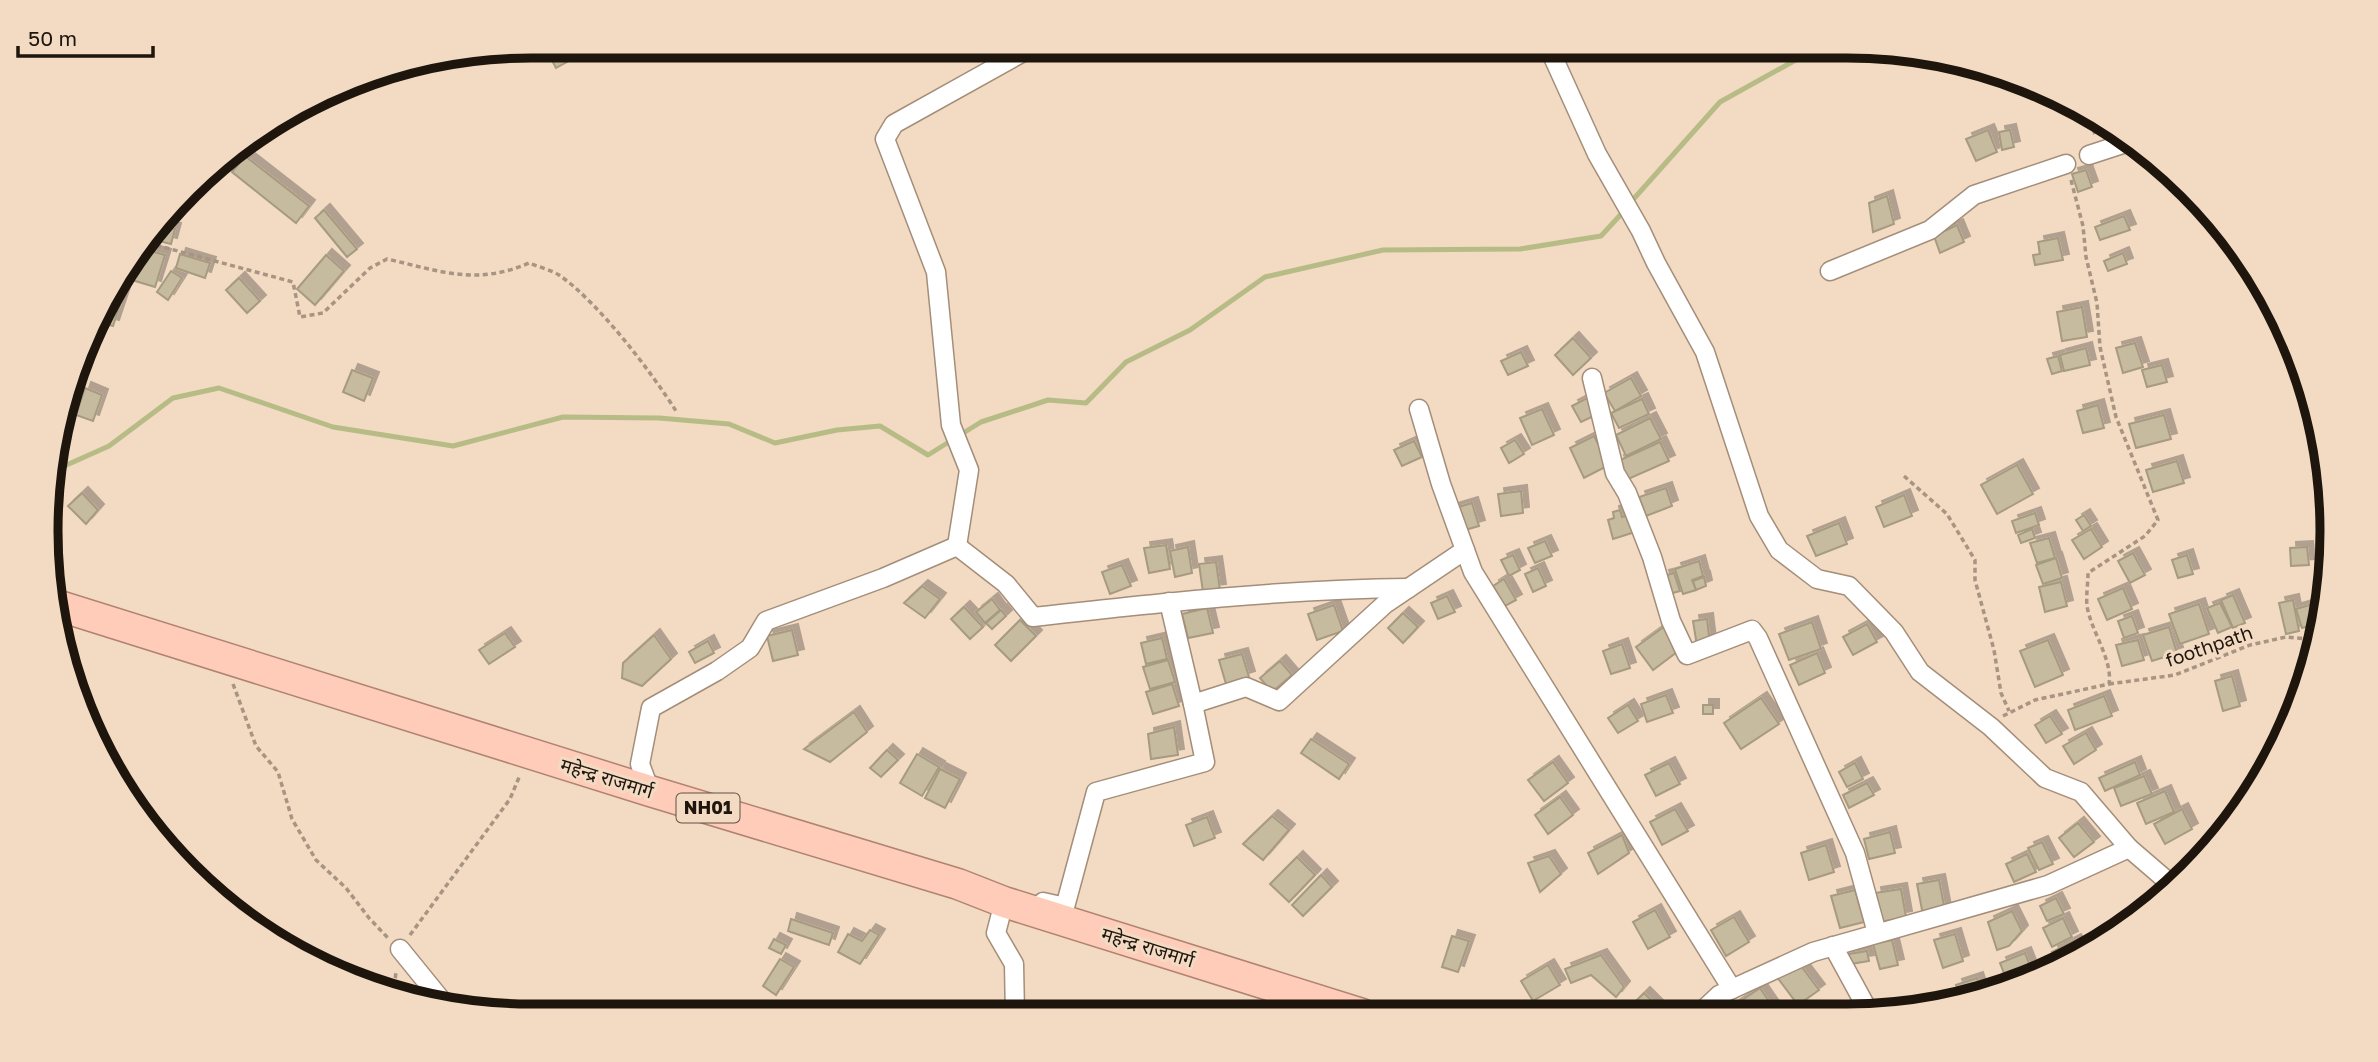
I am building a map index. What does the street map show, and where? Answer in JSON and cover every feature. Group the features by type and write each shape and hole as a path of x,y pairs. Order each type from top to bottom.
{"highway":[{"name":"महेन्द्र राजमार्ग","path":"64,608 650,791 958,884 1004,902 1330,1004"}],"street":[{"path":"957,546 969,470 951,425 936,272 885,139 894,124 1012,58"},
{"path":"1553,58 1597,154 1705,352 1759,516 1779,550 1817,579 1849,586 1894,632 1920,672 1991,727 2045,778 2081,792 2129,848 2166,880"},
{"path":"2089,155 2120,145"},
{"path":"1830,271 1930,230 1974,195 2066,164"},
{"path":"1592,378 1615,473 1627,493 1652,557 1671,621 1687,655 1752,630 1758,638 1855,853 1877,933"},
{"path":"1419,409 1441,484 1473,572 1731,989"},
{"path":"957,546 1006,584 1033,617 1168,602 1409,588"},
{"path":"650,791 640,764 651,708 717,671 750,648 766,621 883,578 957,546"},
{"path":"1193,704 1246,687 1279,701 1385,604 1465,550"},
{"path":"958,884 1065,907 1096,792 1205,762 1168,602"},
{"path":"1709,1004 1718,995 1812,951 2048,885 2129,848"},
{"path":"1004,902 996,933 1014,964 1015,1004"},
{"path":"1833,946 1864,1003"},
{"path":"400,949 437,995"}],"path":[{"path":"2089,155 2095,134 2092,126"},
{"path":"2066,164 2083,226 2086,257 2097,303 2100,347 2116,417 2158,520 2145,536 2088,573 2087,606 2111,673 2109,684"},
{"path":"155,245 293,282 300,317 323,313 370,268 387,259 438,273 461,275 510,271 529,263 558,274 591,303 651,375 676,411"},
{"path":"1904,477 1948,514 1975,560 1975,580 1994,650 2001,693 2009,712"},
{"name":"foothpath","path":"1991,727 2009,712 2035,700 2109,684 2175,675 2250,645 2286,637 2307,639"},
{"path":"223,657 256,746 278,772 292,819 316,860 346,888 369,918 400,949"},
{"path":"393,983 400,949 510,799 529,753"}],"building":[{"path":"551,58 574,58 556,68"},
{"path":"1988,130 1997,152 1976,161 1966,139"},
{"path":"2010,130 2014,147 2002,150 1999,132"},
{"path":"245,156 309,206 296,223 232,172"},
{"path":"2086,170 2092,187 2078,192 2072,174"},
{"path":"1887,196 1894,224 1873,232 1869,203"},
{"path":"324,210 357,249 347,257 315,218"},
{"path":"2124,216 2130,230 2100,240 2095,227"},
{"path":"1957,225 1964,242 1940,253 1934,236"},
{"path":"168,227 175,229 171,244 158,241"},
{"path":"2058,238 2063,260 2035,265 2033,255 2040,254 2038,242"},
{"path":"150,251 165,255 155,287 132,280"},
{"path":"2123,253 2127,264 2108,271 2104,261"},
{"path":"180,254 210,263 205,278 176,268"},
{"path":"326,255 344,271 315,305 297,289"},
{"path":"171,271 182,278 168,300 157,292"},
{"path":"239,278 260,301 247,313 226,290"},
{"path":"122,292 124,293 113,326 106,324"},
{"path":"2082,307 2087,337 2062,341 2057,312"},
{"path":"1573,338 1591,358 1573,375 1555,355"},
{"path":"2135,343 2143,367 2123,373 2116,348"},
{"path":"2086,348 2090,365 2064,371 2060,355"},
{"path":"1521,352 1528,366 1508,375 1501,361"},
{"path":"2058,356 2062,371 2052,374 2047,359"},
{"path":"2162,365 2167,382 2147,387 2142,370"},
{"path":"352,370 373,378 364,401 343,392"},
{"path":"1631,378 1641,396 1615,411 1604,393"},
{"path":"85,388 102,395 93,421 76,415"},
{"path":"1589,397 1598,414 1581,422 1572,406"},
{"path":"1642,399 1649,414 1619,428 1611,413"},
{"path":"2098,405 2104,428 2083,433 2077,411"},
{"path":"1542,409 1554,435 1532,445 1520,418"},
{"path":"2164,415 2171,439 2136,448 2129,424"},
{"path":"1650,418 1661,439 1626,456 1616,435"},
{"path":"1594,436 1609,465 1584,478 1570,448"},
{"path":"1515,440 1524,454 1509,463 1501,448"},
{"path":"1414,441 1422,457 1402,466 1394,450"},
{"path":"1660,442 1669,461 1626,480 1618,461"},
{"path":"2177,461 2184,483 2153,492 2146,470"},
{"path":"2017,465 2033,494 1997,514 1981,485"},
{"path":"1666,488 1672,506 1646,516 1639,497"},
{"path":"1521,491 1523,513 1501,516 1498,494"},
{"path":"82,493 98,510 86,524 68,506"},
{"path":"1904,495 1912,516 1884,527 1876,507"},
{"path":"1472,503 1479,526 1458,532 1452,509"},
{"path":"1620,510 1622,517 1630,515 1635,532 1613,539 1608,520 1614,518 1613,512"},
{"path":"2035,513 2039,525 2016,533 2012,521"},
{"path":"2084,515 2091,526 2083,531 2076,520"},
{"path":"1839,523 1847,544 1816,556 1807,536"},
{"path":"2032,529 2035,538 2021,543 2018,535"},
{"path":"2091,529 2102,547 2084,559 2072,540"},
{"path":"2049,538 2055,558 2037,563 2030,543"},
{"path":"1545,541 1552,556 1535,563 1528,548"},
{"path":"1166,545 1170,569 1149,573 1144,548"},
{"path":"1188,547 1192,573 1175,577 1170,551"},
{"path":"2307,547 2309,565 2291,566 2290,548"},
{"path":"2133,553 2145,575 2130,583 2118,561"},
{"path":"1513,555 1520,570 1509,576 1501,560"},
{"path":"2187,555 2193,574 2178,578 2172,560"},
{"path":"2056,558 2062,578 2043,584 2036,565"},
{"path":"1699,561 1703,576 1692,580 1696,590 1683,594 1675,569"},
{"path":"1216,562 1220,590 1203,592 1199,564"},
{"path":"1122,565 1131,586 1110,594 1102,572"},
{"path":"1538,568 1546,586 1533,592 1525,574"},
{"path":"1674,573 1680,591 1669,594 1663,576"},
{"path":"1704,577 1706,586 1696,590 1693,581"},
{"path":"1504,579 1516,600 1505,606 1493,586"},
{"path":"2061,582 2067,606 2045,612 2039,587"},
{"path":"922,586 940,599 925,618 904,603"},
{"path":"2123,588 2132,609 2107,620 2098,599"},
{"path":"2233,595 2245,623 2233,628 2221,600"},
{"path":"1447,596 1455,612 1438,619 1431,603"},
{"path":"992,599 1000,610 985,623 976,612"},
{"path":"2293,600 2299,631 2286,634 2279,603"},
{"path":"2220,603 2232,627 2218,633 2207,608"},
{"path":"2199,604 2209,634 2180,644 2169,614"},
{"path":"2314,604 2310,625 2302,628 2296,609"},
{"path":"1334,605 1343,631 1317,640 1308,614"},
{"path":"964,607 983,627 970,639 951,619"},
{"path":"1207,608 1213,633 1188,638 1182,614"},
{"path":"1001,610 1006,616 992,629 986,623"},
{"path":"1403,613 1418,627 1403,643 1388,628"},
{"path":"2132,616 2138,633 2124,638 2118,621"},
{"path":"1707,619 1710,644 1697,646 1693,621"},
{"path":"1020,620 1036,636 1011,661 995,645"},
{"path":"1812,622 1821,649 1789,660 1779,634"},
{"path":"1867,624 1877,642 1853,655 1843,637"},
{"path":"1665,626 1681,649 1653,670 1636,647"},
{"path":"2169,627 2177,653 2152,661 2143,635"},
{"path":"792,630 798,655 773,661 767,636"},
{"path":"505,633 515,647 489,664 479,650"},
{"path":"654,635 671,659 642,686 622,678 623,663"},
{"path":"1162,638 1167,659 1146,664 1141,643"},
{"path":"2048,640 2063,675 2035,687 2020,651"},
{"path":"2138,640 2144,660 2122,666 2116,645"},
{"path":"708,641 714,653 695,663 689,652"},
{"path":"1622,644 1630,668 1611,674 1603,651"},
{"path":"1817,653 1825,673 1799,685 1790,665"},
{"path":"1242,654 1249,677 1226,684 1219,660"},
{"path":"1168,660 1175,682 1150,689 1143,667"},
{"path":"1280,661 1292,675 1272,692 1260,678"},
{"path":"2232,676 2240,706 2223,711 2215,681"},
{"path":"1172,684 1179,706 1153,714 1146,692"},
{"path":"1666,695 1673,713 1647,722 1641,704"},
{"path":"2104,696 2112,716 2075,730 2068,710"},
{"path":"1761,698 1779,724 1741,749 1724,723"},
{"path":"1628,705 1638,721 1618,733 1608,718"},
{"path":"1703,705 1713,705 1713,714 1703,714"},
{"path":"854,712 867,732 830,762 804,749"},
{"path":"2050,716 2062,734 2046,743 2035,725"},
{"path":"1174,727 1178,755 1151,759 1148,734"},
{"path":"2086,733 2096,750 2074,764 2063,746"},
{"path":"1311,739 1349,764 1339,779 1301,753"},
{"path":"887,750 898,760 881,777 870,768"},
{"path":"917,754 939,767 922,796 900,783"},
{"path":"1553,762 1568,783 1544,801 1528,780"},
{"path":"2135,762 2140,775 2105,791 2099,778"},
{"path":"1669,763 1680,784 1656,796 1645,775"},
{"path":"1855,763 1863,779 1847,787 1839,772"},
{"path":"940,769 960,779 945,808 925,798"},
{"path":"2144,776 2152,794 2121,806 2114,788"},
{"path":"1867,783 1874,795 1849,808 1843,795"},
{"path":"2165,791 2174,812 2146,824 2137,803"},
{"path":"1560,797 1573,815 1548,834 1535,815"},
{"path":"1675,809 1688,831 1662,845 1650,822"},
{"path":"2182,809 2192,829 2165,844 2154,824"},
{"path":"1272,816 1289,830 1263,860 1243,844"},
{"path":"1207,817 1215,838 1194,846 1186,825"},
{"path":"2078,823 2094,842 2074,857 2059,838"},
{"path":"1890,832 1895,853 1869,859 1864,839"},
{"path":"1622,835 1629,853 1598,874 1588,853"},
{"path":"2042,842 2053,864 2039,870 2028,848"},
{"path":"1826,845 1834,872 1809,880 1801,853"},
{"path":"2027,854 2036,872 2014,882 2006,864"},
{"path":"1549,856 1561,874 1540,892 1528,863"},
{"path":"1297,857 1315,875 1289,902 1270,884"},
{"path":"1321,875 1332,887 1303,916 1292,905"},
{"path":"1939,880 1945,911 1923,915 1917,884"},
{"path":"1901,889 1906,917 1880,922 1875,893"},
{"path":"1855,890 1864,922 1840,928 1831,896"},
{"path":"2056,898 2064,914 2047,921 2040,906"},
{"path":"1655,910 1670,937 1648,949 1633,922"},
{"path":"2012,911 2022,931 2009,946 1997,950 1988,922"},
{"path":"1734,917 1749,942 1726,956 1711,930"},
{"path":"2063,918 2072,937 2052,947 2043,928"},
{"path":"791,919 833,933 829,945 788,931"},
{"path":"870,930 879,935 860,964 838,952 848,934 862,941"},
{"path":"1955,934 1963,961 1943,968 1934,940"},
{"path":"1452,936 1469,941 1458,972 1442,967"},
{"path":"774,939 786,945 781,954 769,948"},
{"path":"1892,940 1898,965 1880,969 1873,944"},
{"path":"2075,940 2077,944 2054,956 2052,952"},
{"path":"1867,951 1869,961 1845,965 1843,955"},
{"path":"2025,953 2031,967 2005,977 2000,963"},
{"path":"1601,955 1624,987 1616,997 1591,975 1571,983 1565,969"},
{"path":"780,959 794,967 776,995 763,986"},
{"path":"1798,962 1819,990 1797,1004 1777,977"},
{"path":"1548,965 1560,985 1533,1001 1521,981"},
{"path":"1977,978 1979,985 1958,991 1956,985"},
{"path":"1760,988 1771,1004 1736,1004"},
{"path":"1644,993 1655,1004 1633,1004"}],"waterway":[{"path":"1630,203 1720,102 1799,58"},
{"path":"62,467 109,446 173,398 219,388 333,427 453,446 563,417 659,418 729,424 775,443 837,430 880,426 928,455 981,422 1048,400 1086,403 1126,362 1190,330 1265,277 1383,250 1520,249 1601,236 1624,211"}]}
